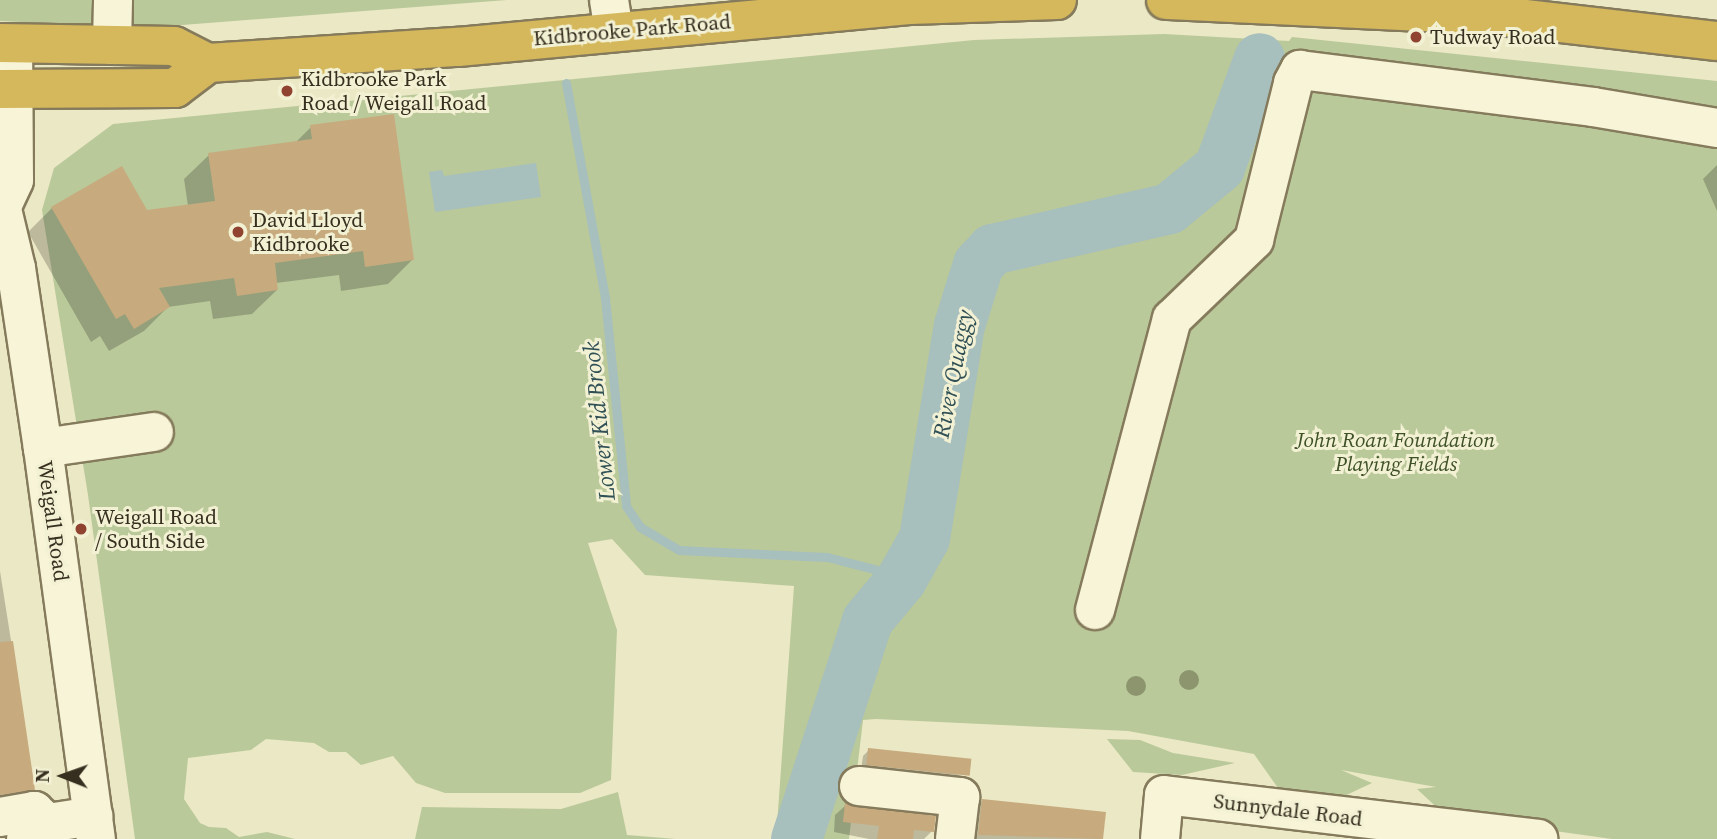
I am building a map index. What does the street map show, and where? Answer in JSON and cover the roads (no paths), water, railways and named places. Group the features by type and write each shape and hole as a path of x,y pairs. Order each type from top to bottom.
{"highway":[{"name":"Kidbrooke Park Road","path":"208,63 611,16 1057,0"},
{"path":"1166,0 1220,0 1500,16 1717,41"},
{"path":"6,43 174,46 208,63 175,88 6,89"}],"street":[{"path":"112,45 113,0"},
{"name":"Weigall Road","path":"6,43 6,89 14,180 2,202 43,448 94,827"},
{"path":"1095,610 1172,319 1254,240 1296,74 1313,69 1672,118 1706,137"},
{"path":"43,448 154,432"},
{"path":"859,786 960,797 955,839"},
{"name":"Sunnydale Road","path":"1160,839 1164,795 1442,833 1538,839"},
{"path":"0,817 34,811 37,831 94,827"}],"water":[{"path":"536,163 541,197 435,212 429,172 442,170 444,176"}],"waterway":[{"name":"River Quaggy","path":"796,839 867,620 901,579 924,538 959,325 978,264 992,249 1169,208 1219,167 1259,58"},
{"name":"Lower Kid Brook","path":"566,83 605,298 626,506 640,527 679,550 827,557 874,569 897,583"}],"place":[{"name":"Tudway Road","path":"1416,37"},
{"name":"Kidbrooke Park Road / Weigall Road","path":"287,91"},
{"name":"David Lloyd Kidbrooke","path":"238,232"},
{"name":"Weigall Road / South Side","path":"81,529"}],"park label":[{"name":"John Roan Foundation Playing Fields","path":"1396,452"}]}
